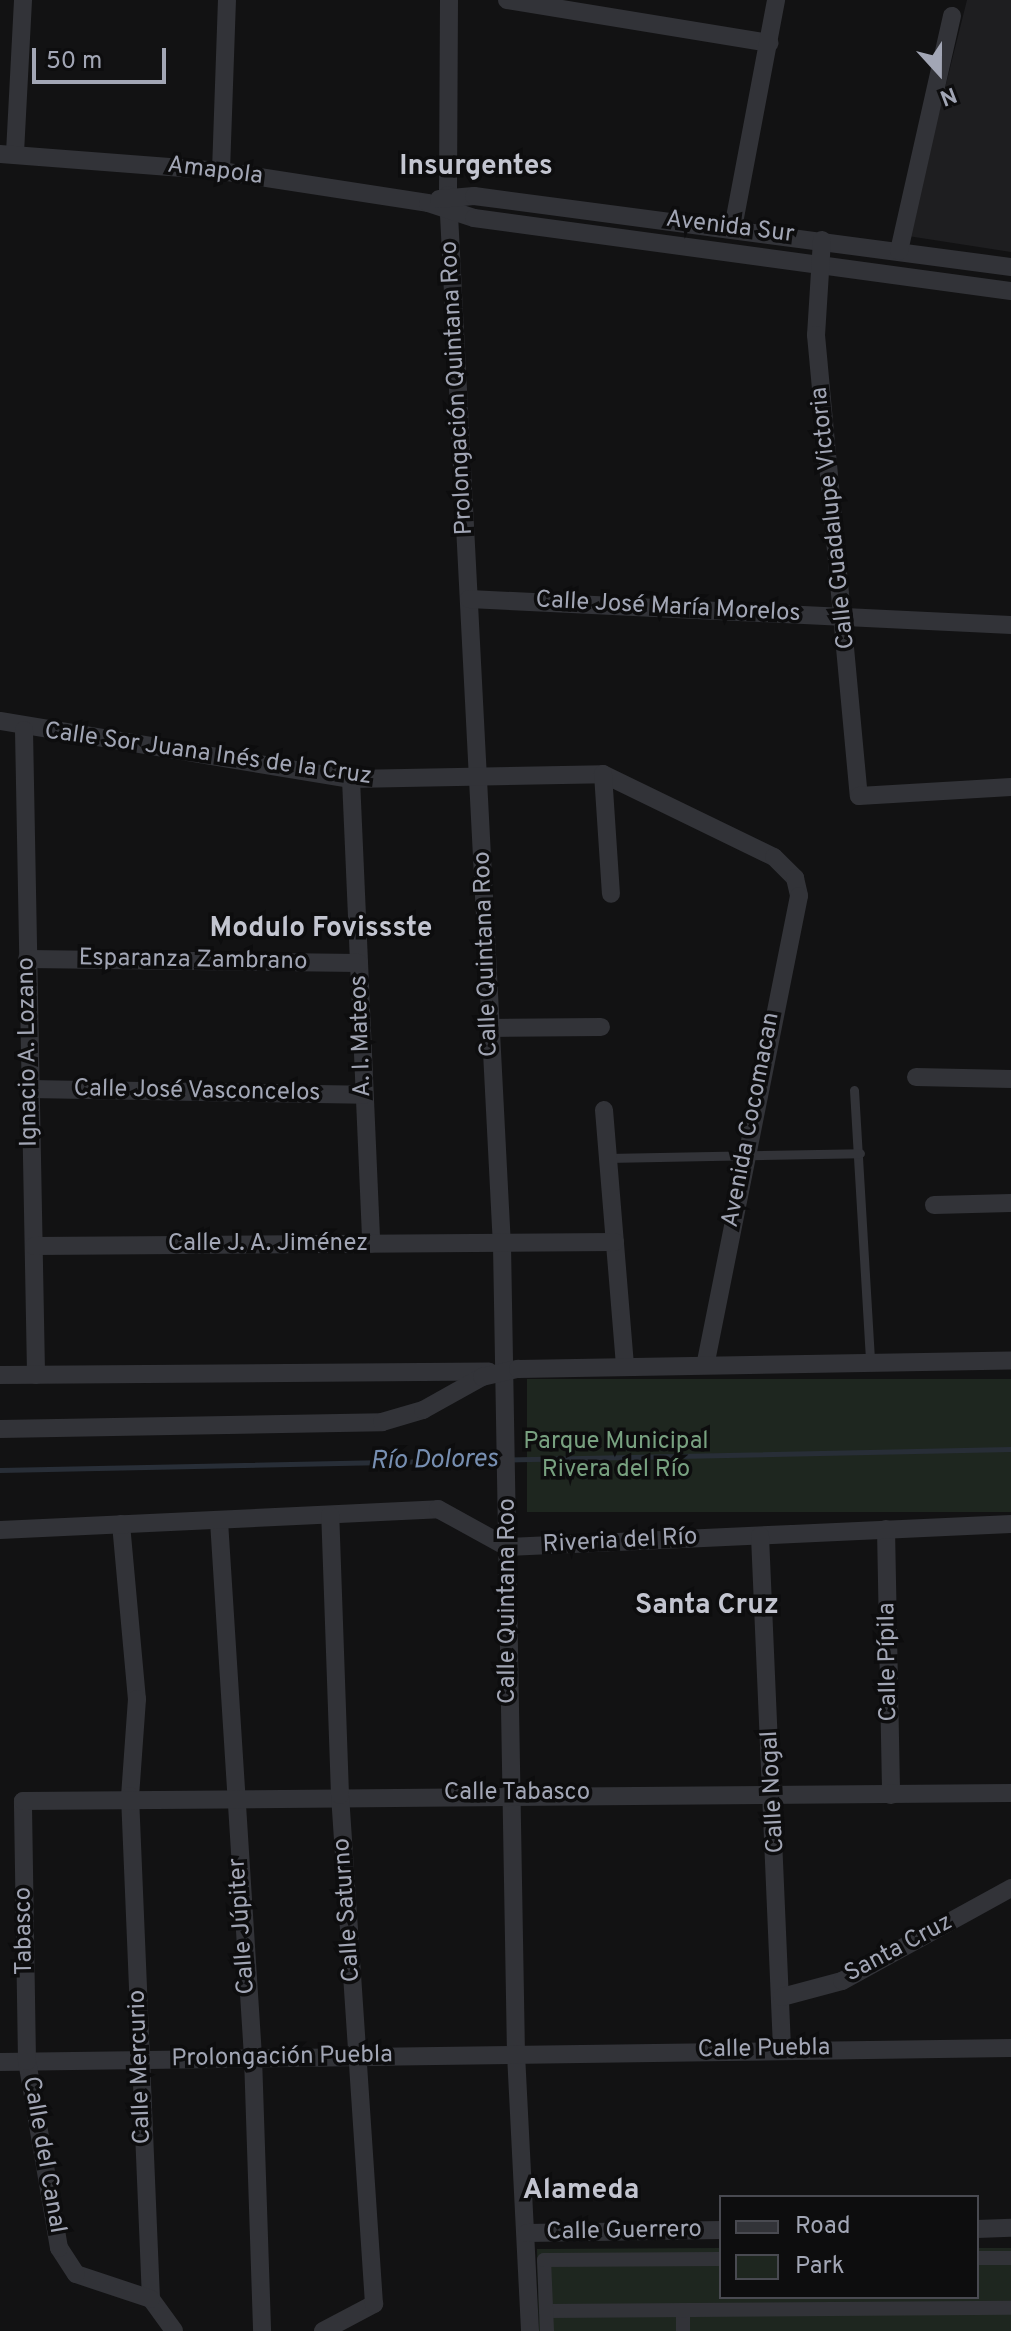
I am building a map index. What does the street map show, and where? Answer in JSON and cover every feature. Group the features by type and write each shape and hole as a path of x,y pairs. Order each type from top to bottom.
{"street":[{"path":"8,154 23,0"},
{"path":"221,171 227,0"},
{"name":"Prolongación Quintana Roo","path":"449,0 448,195 481,775"},
{"path":"507,0 611,8 769,43"},
{"path":"733,228 776,0"},
{"path":"899,251 952,16"},
{"name":"Amapola","path":"8,154 221,171 428,203 449,215"},
{"path":"428,203 448,195"},
{"name":"Avenida Sur","path":"448,195 733,228 1011,267"},
{"name":"Avenida Sur","path":"449,215 1011,291"},
{"name":"Calle Guadalupe Victoria","path":"822,240 816,335 859,796 1011,787"},
{"name":"Calle José María Morelos","path":"469,599 1011,625"},
{"name":"Calle Sor Juana Inés de la Cruz","path":"0,721 24,730 351,779 603,774 774,857 795,878"},
{"name":"Ignacio A. Lozano","path":"24,730 36,1375"},
{"path":"603,774 611,894"},
{"name":"Calle Quintana Roo","path":"481,775 489,1028 502,1245 503,1371 510,1514 507,1547 516,2054 530,2331"},
{"name":"A. I. Mateos","path":"351,779 371,1244"},
{"name":"Avenida Cocomacan","path":"706,1362 743,1159 799,896 795,878"},
{"name":"Esparanza Zambrano","path":"27,959 359,963"},
{"path":"489,1028 601,1027"},
{"path":"916,1077 1011,1079"},
{"name":"Calle José Vasconcelos","path":"30,1089 364,1095"},
{"path":"604,1110 625,1366"},
{"path":"934,1205 1011,1203"},
{"name":"Calle J. A. Jiménez","path":"34,1246 615,1242"},
{"path":"0,1375 503,1371 706,1362 1011,1360"},
{"path":"0,1429 382,1422 503,1371"},
{"name":"Riveria del Río","path":"0,1530 438,1509 507,1547 1011,1524"},
{"name":"Calle Saturno","path":"323,2331 374,2304 340,1795 330,1515"},
{"name":"Calle Júpiter","path":"219,1521 253,2057 262,2331"},
{"name":"Calle Mercurio","path":"121,1524 137,1699 130,1796 151,2299"},
{"name":"Calle Pípila","path":"886,1529 891,1795"},
{"name":"Calle Nogal","path":"760,1536 776,1797 782,2049"},
{"name":"Calle Tabasco","path":"23,1801 234,1795 511,1793 776,1797 1011,1793"},
{"name":"Tabasco","path":"23,1801 27,2061"},
{"name":"Santa Cruz","path":"782,1997 842,1981 1011,1888"},
{"name":"Calle Puebla","path":"516,2054 1011,2048"},
{"name":"Prolongación Puebla","path":"0,2062 516,2054"},
{"name":"Calle del Canal","path":"27,2061 59,2248 76,2274 151,2299"},
{"path":"979,2229 1011,2228"},
{"name":"Calle Guerrero","path":"527,2233 719,2230"},
{"path":"979,2258 1011,2258"},
{"path":"547,2331 544,2260 719,2259"},
{"path":"151,2299 174,2331"},
{"path":"546,2311 1011,2308"},
{"path":"683,2310 683,2331"}],"lane":[{"path":"854,1090 870,1360"},
{"path":"607,1158 743,1159 860,1153"}],"shaded area":[{"path":"967,0 1011,0 1011,252 908,236"}],"green space":[{"name":"Parque Municipal Rivera del Río","path":"527,1379 1011,1379 1011,1512 527,1512"},
{"name":"Alameda","path":"719,2248 719,2299 979,2299 979,2248 1011,2248 1011,2331 539,2331 537,2249"}],"waterway":[{"name":"Río Dolores","path":"0,1470 1011,1449"}],"district":[{"name":"Insurgentes","path":"476,167"},
{"name":"Modulo Fovissste","path":"321,929"},
{"name":"Santa Cruz","path":"707,1606"},
{"name":"Alameda","path":"581,2191"}]}
